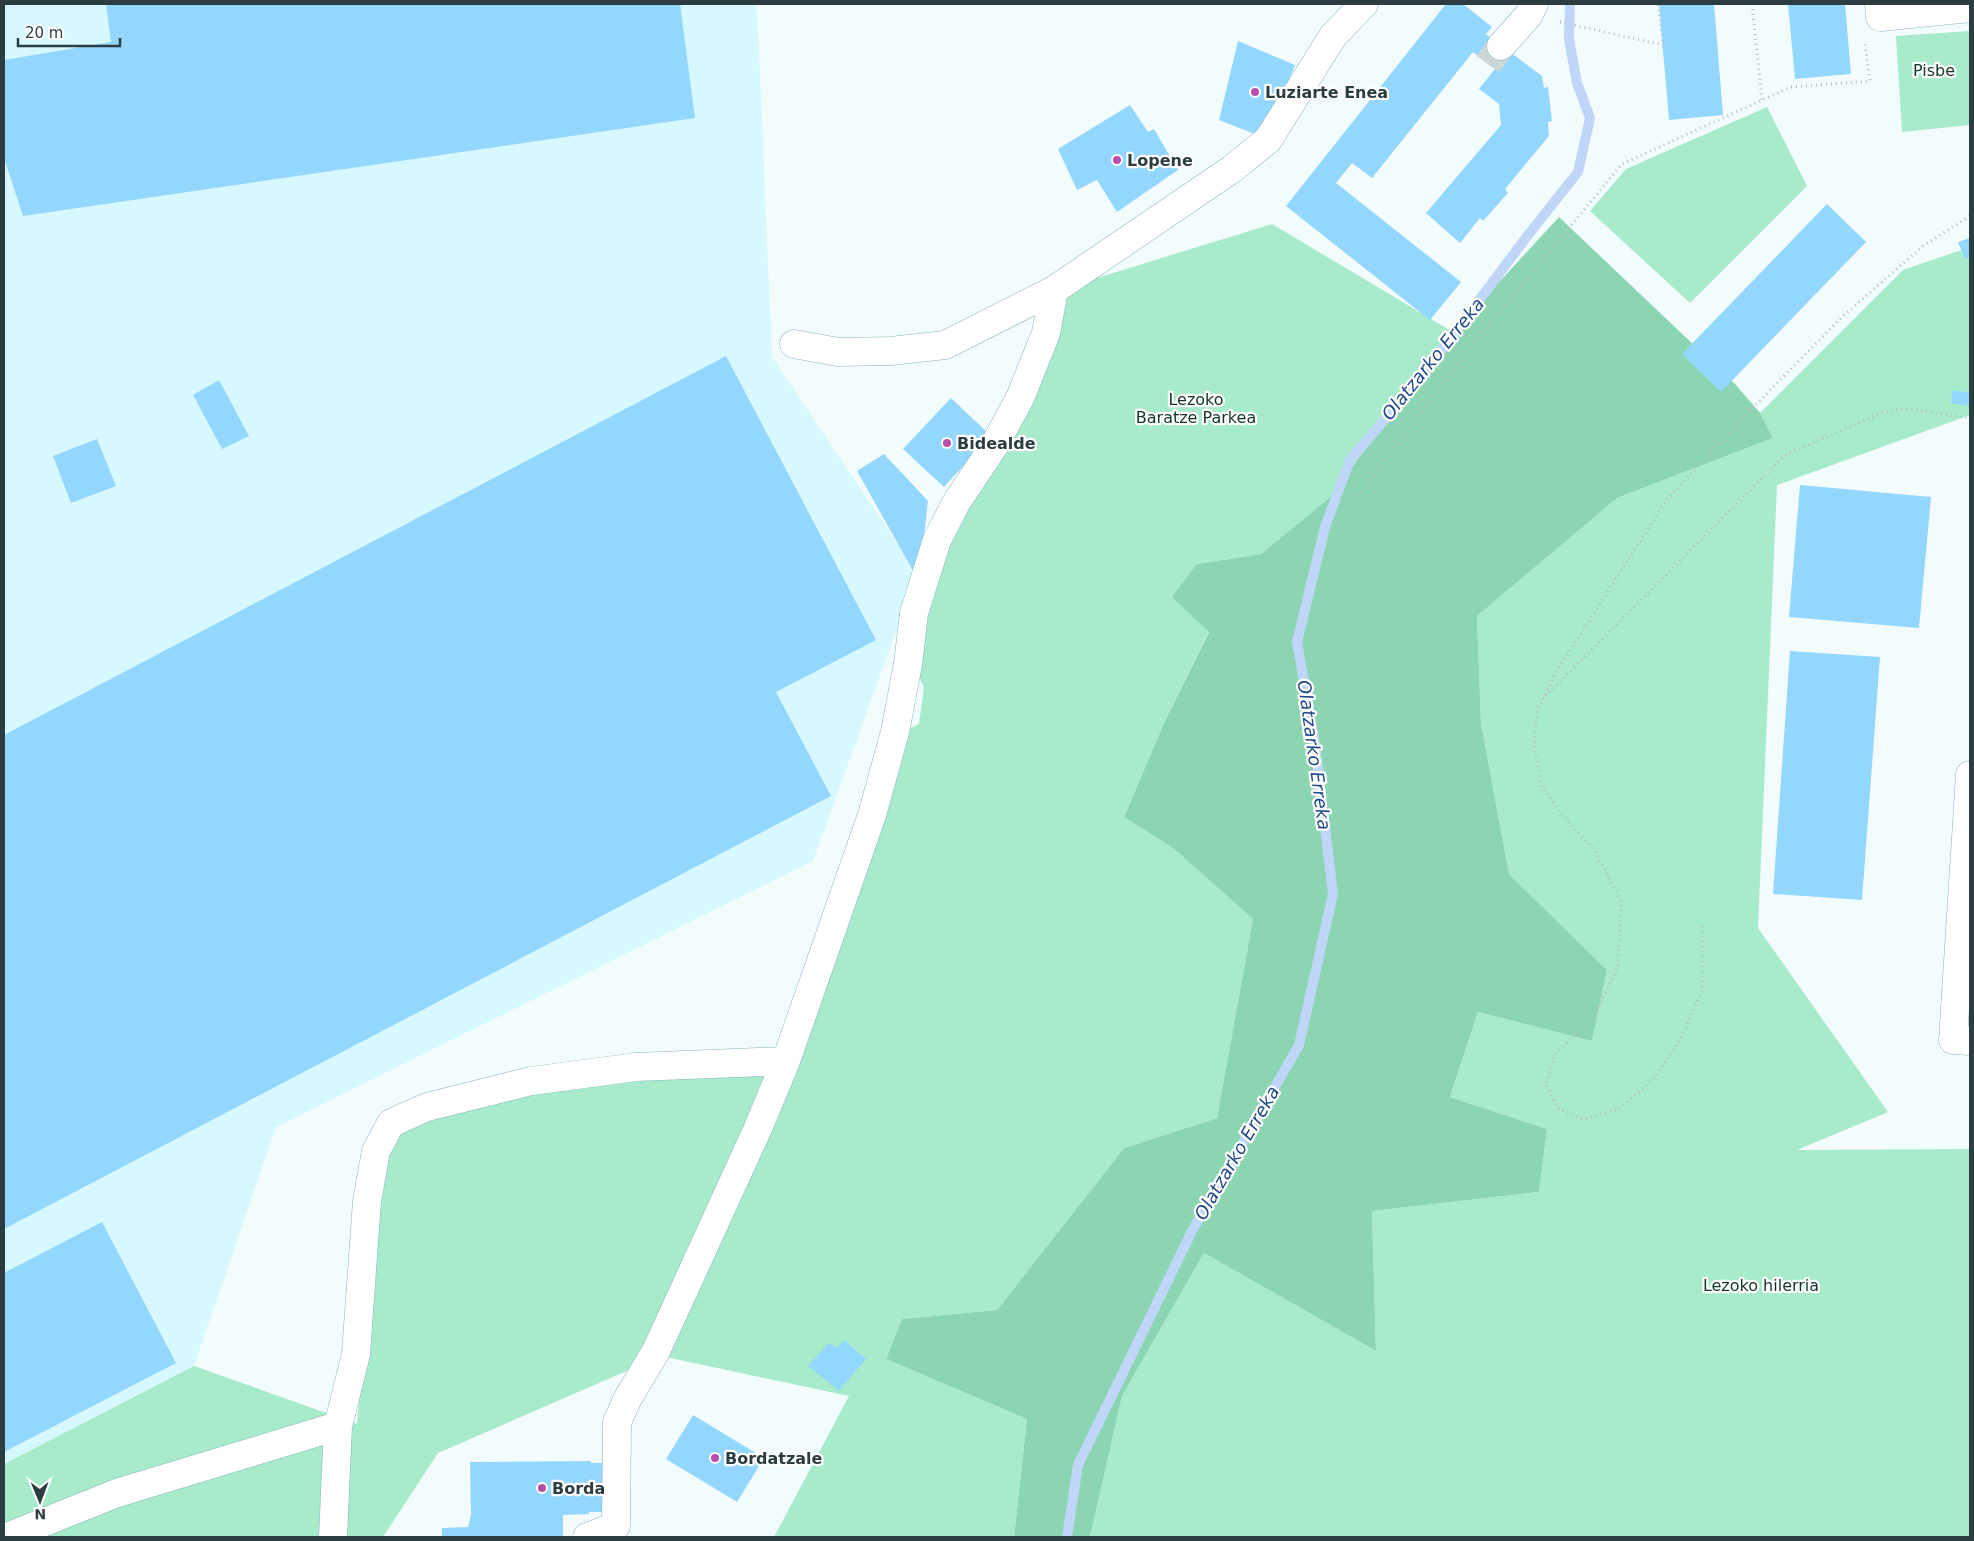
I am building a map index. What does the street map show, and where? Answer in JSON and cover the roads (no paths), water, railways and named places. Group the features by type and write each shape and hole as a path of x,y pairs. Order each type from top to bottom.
{"street":[{"path":"794,344 838,352 891,351 945,345 1054,290 1232,169 1268,140 1333,36 1364,4"},
{"path":"1501,46 1528,16 1534,4"},
{"path":"1879,4 1880,16 1970,8"},
{"path":"587,1537 616,1526 617,1422 628,1398 656,1351 786,1061 872,815 895,732 908,664 914,613 937,540 956,503 994,446 1020,398 1046,333 1054,290"},
{"path":"1970,775 1965,954 1953,1040 1970,1041"},
{"path":"333,1537 338,1426 356,1354 367,1201 376,1151 391,1123 427,1107 531,1081 636,1067 786,1061"},
{"path":"7,1537 117,1493 338,1426"}],"waterway":[{"name":"Olatzarko Erreka","path":"1067,1537 1078,1465 1192,1231 1299,1045 1333,894 1315,744 1297,642 1325,527 1350,460 1423,375 1528,235 1578,172 1590,118 1577,83 1569,39 1570,4"}],"tunnel":[{"path":"1488,64 1501,46"}],"place":[{"name":"Luziarte Enea","path":"1255,92"},
{"name":"Lopene","path":"1117,160"},
{"name":"Bidealde","path":"947,443"},
{"name":"Bordatzale","path":"715,1458"},
{"name":"Borda","path":"542,1488"}],"park label":[{"name":"Pisbe","path":"1934,70"},
{"name":"Lezoko Baratze Parkea","path":"1196,408"},
{"name":"Lezoko hilerria","path":"1761,1285"}]}
